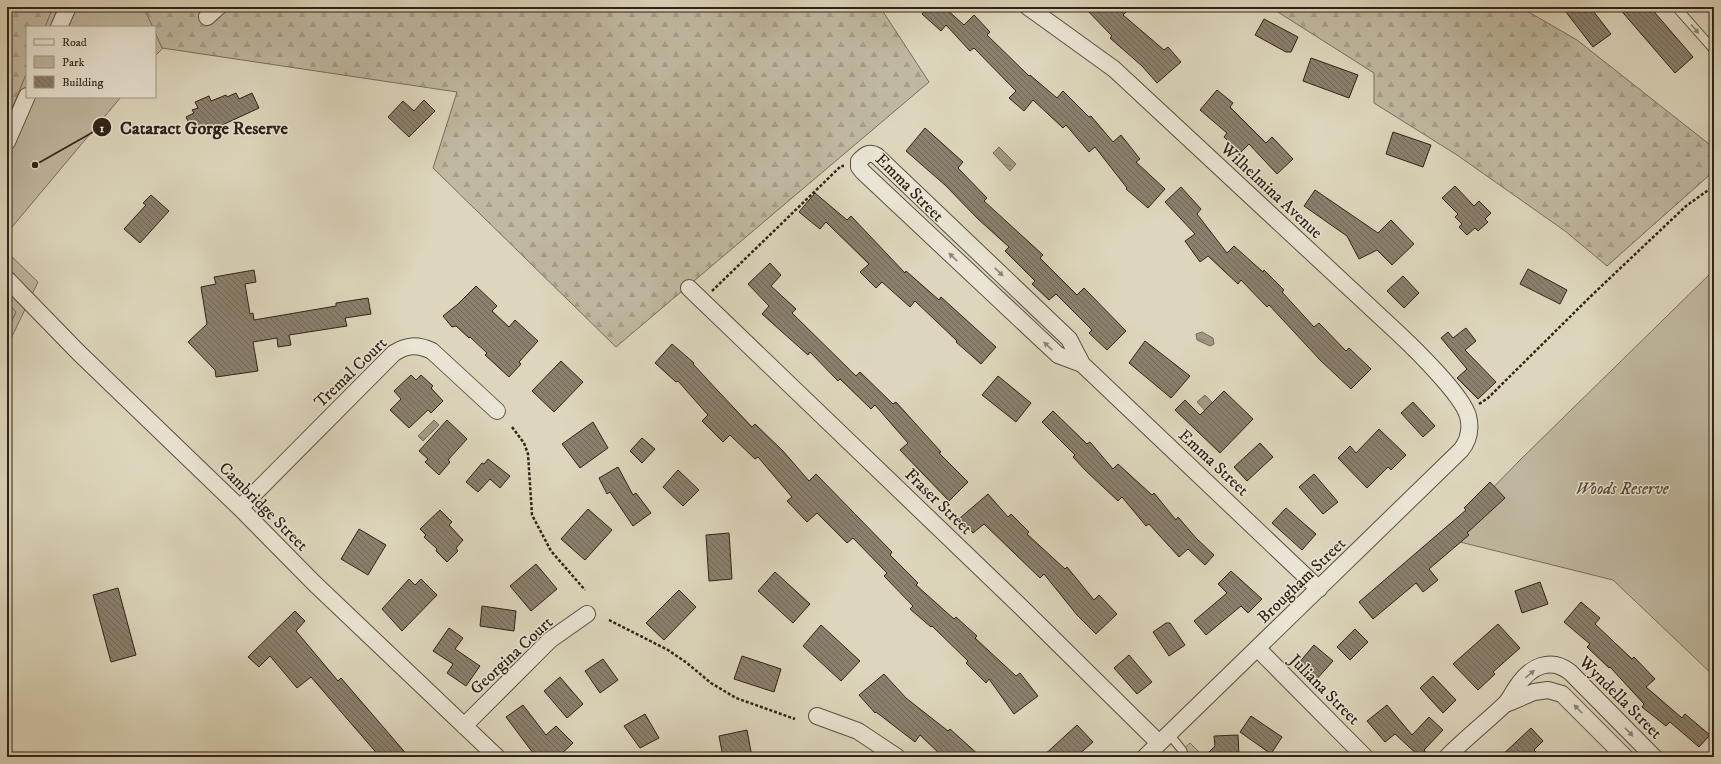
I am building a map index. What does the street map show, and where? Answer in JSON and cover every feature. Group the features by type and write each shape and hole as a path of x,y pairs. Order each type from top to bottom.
{"street":[{"path":"59,26 68,7"},
{"name":"Wilhelmina Avenue","path":"1028,7 1114,69 1153,103 1399,334 1454,393 1468,417"},
{"path":"7,142 26,98"},
{"name":"Emma Street","path":"859,167 1058,355 1082,364 1319,588"},
{"name":"Cambridge Street","path":"7,279 78,352 240,508 314,583 497,757"},
{"name":"Fraser Street","path":"689,288 1020,606 1164,738"},
{"name":"Tremal Court","path":"240,508 394,353 403,348 413,346 432,350 497,411"},
{"name":"Brougham Street","path":"1145,757 1461,450 1468,436 1468,417"},
{"name":"Georgina Court","path":"464,726 550,640 587,614"},
{"name":"Juliana Street","path":"1257,648 1365,757"},
{"name":"Wyndella Street","path":"1447,757 1506,704 1519,683 1531,671 1540,666 1553,663 1563,666 1654,757"},
{"name":"Wyndella Street","path":"1506,704 1534,692 1548,690 1562,694 1625,757"},
{"path":"817,716 858,731 897,757"}],"lane":[{"path":"1676,7 1714,50"},
{"path":"1164,738 1182,750 1185,757"}],"path":[{"path":"703,300 841,166 859,167"},
{"path":"1468,417 1591,296 1686,206 1714,186"},
{"path":"512,427 524,443 528,454 532,515 551,551 585,590"},
{"path":"610,620 668,650 687,663 711,683 736,698 795,719"}],"green space":[{"path":"7,7 204,7 156,55 156,26 26,26 26,98 120,98 7,233"},
{"path":"7,7 53,7 45,26 26,26 26,74 7,121"},
{"path":"143,7 880,7 929,82 616,347 433,168 457,92 162,48 156,34 156,26 152,26"},
{"path":"1270,7 1520,7 1577,40 1714,148 1714,171 1607,266 1565,231 1457,155 1374,103 1374,73"},
{"path":"7,252 38,282 7,347"},
{"name":"Woods Reserve","path":"1714,270 1714,676 1613,580 1444,538 1519,461"},
{"path":"7,302 16,312 7,332"},
{"path":"1190,743 1204,757 1175,757"}],"water":[{"path":"999,147 1016,164 1010,171 993,153"},
{"path":"1202,332 1213,338 1214,344 1210,346 1197,340 1196,334"},
{"path":"1205,395 1222,413 1214,420 1197,402"},
{"path":"434,420 439,425 423,441 418,436"}],"building":[{"path":"928,7 944,7 964,25 974,15 990,32 987,35 1029,76 1030,75 1057,98 1063,91 1089,117 1091,116 1113,142 1121,135 1140,159 1136,162 1165,189 1148,208 1126,189 1127,188 1095,147 1089,152 1066,125 1063,128 1033,100 1024,111 1009,98 1016,91 974,48 970,51 946,25 941,31 922,14"},
{"path":"1084,7 1131,7 1123,15 1164,50 1168,47 1181,62 1157,83 1142,66 1110,38 1112,36"},
{"path":"1562,7 1590,7 1611,34 1593,47"},
{"path":"1618,7 1650,7 1693,57 1675,73"},
{"path":"1264,19 1298,37 1291,52 1286,52 1255,35"},
{"path":"1311,58 1358,75 1349,98 1303,81"},
{"path":"1217,90 1233,103 1230,107 1266,143 1272,137 1293,159 1277,174 1249,144 1240,153 1224,137 1227,133 1200,110"},
{"path":"236,93 239,99 252,93 259,108 205,133 202,127 193,131 186,117 194,113 192,110 198,108 195,102 209,96 211,101"},
{"path":"424,100 435,111 409,137 388,117 403,101 414,111"},
{"path":"925,128 963,162 958,168 987,198 984,201 1043,255 1040,258 1077,295 1084,288 1126,331 1107,350 1089,333 1092,330 1056,294 1049,300 1032,284 1035,281 1005,251 1009,247 978,219 945,185 906,151"},
{"path":"1393,132 1431,145 1423,167 1386,154"},
{"path":"1455,186 1474,206 1479,201 1491,213 1485,219 1488,222 1478,231 1475,228 1467,235 1459,227 1462,224 1455,217 1458,214 1442,198"},
{"path":"1181,187 1201,209 1197,214 1227,253 1234,246 1263,272 1264,270 1284,290 1282,292 1314,327 1319,323 1346,351 1349,348 1371,369 1351,389 1321,361 1269,305 1267,307 1241,280 1238,284 1208,256 1200,262 1185,241 1195,234 1165,202"},
{"path":"1315,190 1378,233 1391,220 1414,244 1392,265 1377,250 1359,259 1347,236 1304,206"},
{"path":"815,193 847,220 851,216 905,273 906,271 939,300 941,297 996,347 981,364 956,342 957,341 915,301 910,307 882,282 876,288 860,272 869,264 826,222 820,229 799,212"},
{"path":"151,195 169,211 140,243 124,229 146,205 143,203"},
{"path":"770,263 781,275 771,286 796,309 792,313 856,376 860,372 893,404 896,402 941,452 939,453 968,482 949,501 900,450 908,443 875,405 871,409 840,379 838,381 810,352 808,355 762,314 769,306 748,284"},
{"path":"1528,269 1567,290 1560,304 1520,284"},
{"path":"254,270 256,282 245,284 250,314 253,313 254,320 336,306 336,303 368,298 371,314 345,318 347,326 289,335 291,345 278,347 277,338 253,342 258,371 216,377 215,370 188,342 207,324 201,287 216,284 214,277"},
{"path":"1403,276 1419,293 1404,308 1387,291"},
{"path":"476,286 497,306 492,311 509,327 515,320 538,341 519,362 521,364 509,377 485,355 487,353 470,337 469,338 456,326 452,327 443,316 458,304"},
{"path":"1466,328 1476,341 1465,350 1496,382 1478,399 1457,378 1467,369 1441,338 1448,332 1453,338"},
{"path":"1145,341 1190,376 1171,398 1129,363"},
{"path":"672,344 694,363 693,364 752,427 755,424 783,451 809,481 816,474 892,552 890,555 918,583 916,585 954,619 956,617 977,636 975,638 1016,676 1020,673 1038,696 1014,714 989,679 986,683 966,663 968,661 932,626 931,627 910,609 913,606 884,576 887,573 853,538 847,543 817,513 807,522 787,501 792,497 758,457 755,459 730,435 723,442 702,421 708,415 678,381 676,382 655,363"},
{"path":"561,361 583,382 554,412 532,391"},
{"path":"411,375 416,380 421,375 433,386 431,388 443,401 431,413 428,410 409,428 390,410 401,399 394,391"},
{"path":"998,376 1031,403 1016,422 982,395"},
{"path":"1224,391 1253,419 1220,453 1175,410 1185,400 1200,415"},
{"path":"1413,402 1435,426 1423,437 1401,413"},
{"path":"1053,411 1087,444 1090,442 1113,469 1118,464 1152,495 1154,493 1176,520 1178,517 1196,538 1214,555 1205,565 1188,549 1179,557 1149,524 1146,526 1122,497 1118,501 1086,471 1073,457 1075,455 1042,422"},
{"path":"447,420 467,439 448,460 450,462 439,475 425,462 428,459 419,451"},
{"path":"593,422 608,448 580,468 562,444"},
{"path":"1379,429 1406,455 1391,470 1388,467 1367,488 1338,458 1350,446 1356,453"},
{"path":"642,438 655,449 642,463 630,451"},
{"path":"1260,443 1273,457 1247,481 1234,467"},
{"path":"488,459 510,476 500,488 490,479 478,492 466,482 482,463 484,464"},
{"path":"618,467 633,495 636,493 651,513 633,526 610,492 607,494 599,478"},
{"path":"678,470 699,490 683,506 663,487"},
{"path":"1314,474 1338,502 1323,514 1299,487"},
{"path":"1490,482 1505,498 1467,533 1469,535 1429,569 1438,580 1423,592 1416,583 1373,619 1359,602 1466,510 1464,508"},
{"path":"988,494 1008,517 1011,514 1029,532 1027,534 1065,569 1067,567 1094,600 1099,595 1117,614 1096,634 1077,615 1044,574 1040,578 984,524 973,533 960,518"},
{"path":"1286,508 1316,534 1302,550 1272,523"},
{"path":"588,509 612,530 585,560 561,539"},
{"path":"440,510 452,522 449,525 463,540 456,548 458,551 447,562 436,551 437,549 424,537 426,535 420,529"},
{"path":"359,529 386,545 368,575 341,559"},
{"path":"729,533 732,579 709,581 706,535"},
{"path":"536,564 557,589 531,611 510,586"},
{"path":"1231,571 1262,599 1248,613 1241,606 1206,635 1194,621 1227,593 1218,584"},
{"path":"775,572 810,604 793,623 758,591"},
{"path":"409,579 415,585 421,579 437,595 402,631 382,609"},
{"path":"1540,582 1548,604 1522,613 1515,591"},
{"path":"118,588 136,655 111,662 93,595"},
{"path":"679,590 696,607 664,640 646,623"},
{"path":"1581,602 1600,618 1595,624 1632,659 1634,657 1655,679 1646,687 1682,718 1685,714 1710,735 1699,747 1670,722 1666,726 1642,707 1644,704 1610,667 1609,668 1587,647 1590,644 1564,622"},
{"path":"482,606 516,611 514,631 480,626"},
{"path":"295,611 305,621 296,631 338,681 341,678 409,757 380,757 311,677 297,688 270,656 259,667 248,657"},
{"path":"1166,623 1170,623 1185,645 1169,656 1153,632"},
{"path":"1498,624 1520,648 1493,672 1495,674 1478,690 1453,664"},
{"path":"821,625 860,661 841,681 803,646"},
{"path":"449,628 463,638 455,649 480,666 466,686 447,673 453,664 433,651"},
{"path":"1355,629 1368,642 1350,660 1337,647"},
{"path":"1314,645 1333,661 1315,681 1297,665"},
{"path":"1129,655 1152,682 1137,694 1114,668"},
{"path":"742,656 781,669 774,692 734,679"},
{"path":"603,659 618,680 600,693 585,671"},
{"path":"884,674 906,698 948,731 950,729 981,757 943,757 920,735 915,742 876,712 875,713 859,695"},
{"path":"1433,676 1456,700 1443,713 1420,688"},
{"path":"560,677 583,704 567,718 544,691"},
{"path":"523,705 546,735 556,726 573,743 558,757 536,757 506,717"},
{"path":"1387,705 1412,735 1429,717 1443,730 1424,750 1429,756 1428,757 1420,757 1395,734 1385,742 1367,721"},
{"path":"645,714 659,738 640,748 624,726"},
{"path":"1251,716 1282,737 1271,754 1240,732"},
{"path":"1077,725 1093,742 1076,757 1042,757"},
{"path":"1531,728 1543,741 1534,750 1541,757 1500,757"},
{"path":"747,730 752,757 723,757 719,736"},
{"path":"1238,735 1239,757 1204,757 1215,746 1214,736"}],"place":[{"name":"Cataract Gorge Reserve","path":"35,165"}]}
